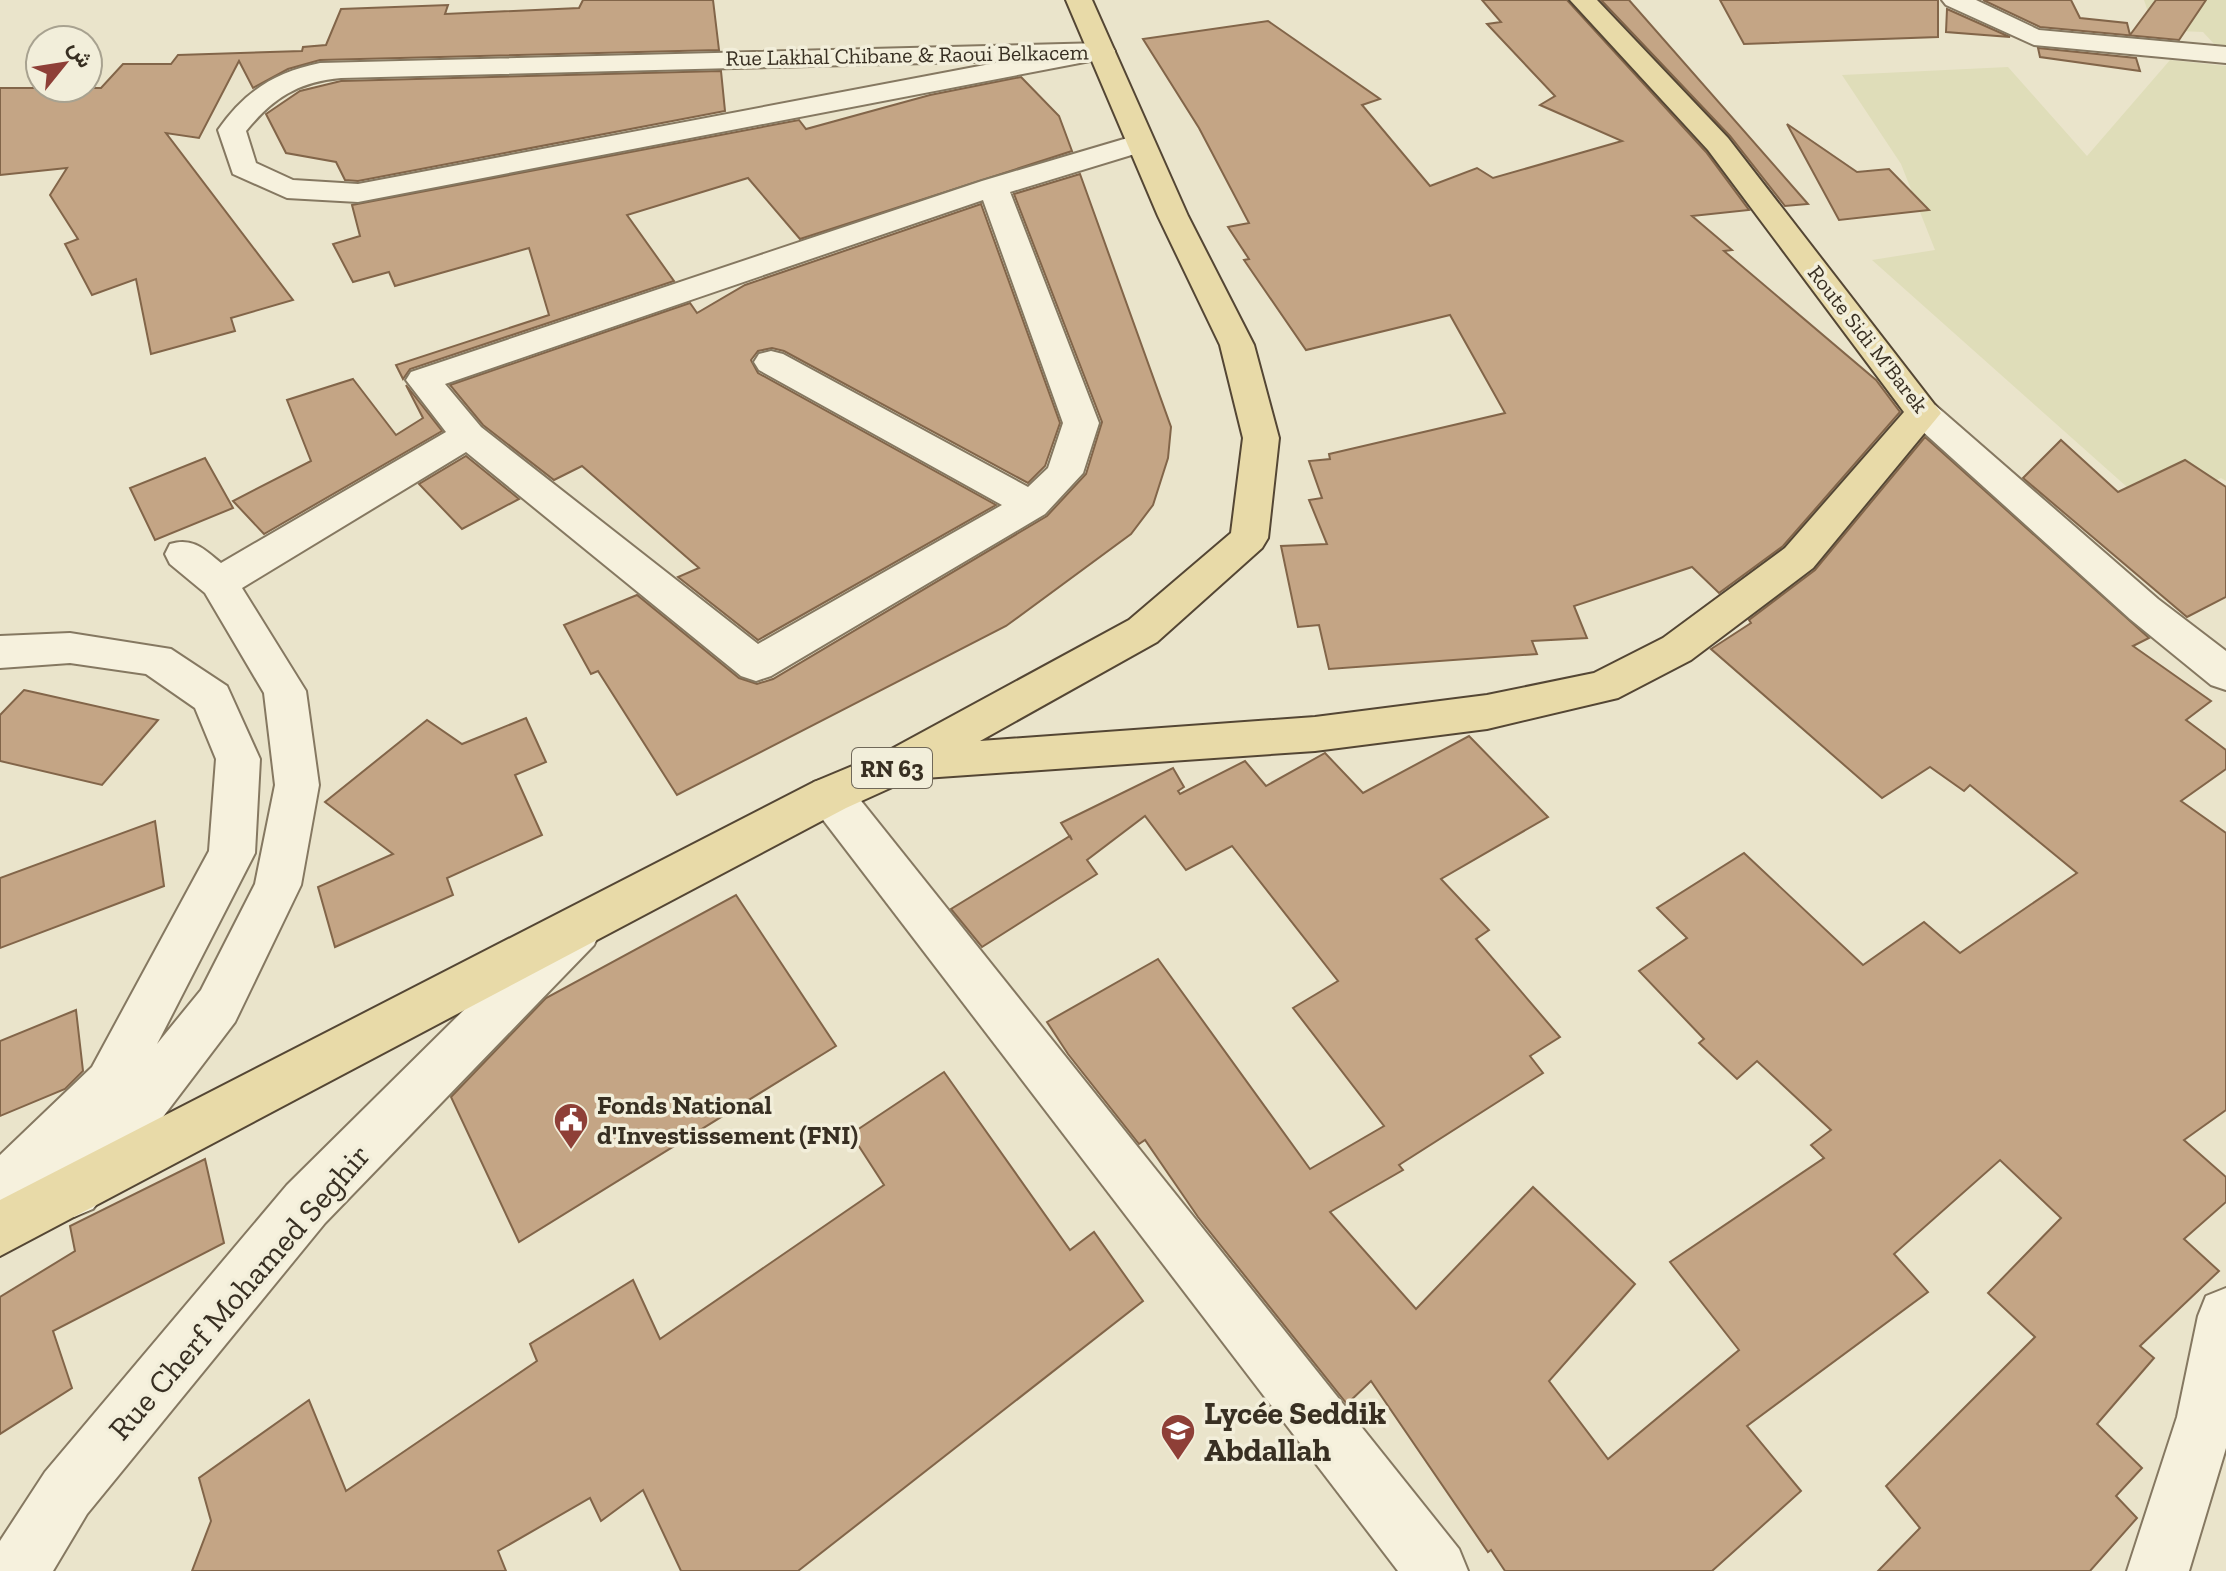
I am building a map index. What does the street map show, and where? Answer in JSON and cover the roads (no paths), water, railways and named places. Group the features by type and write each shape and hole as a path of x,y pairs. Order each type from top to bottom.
{"main road":[{"name":"RN 63","path":"0,1229 830,795 901,764 1143,631 1249,538 1261,438 1237,345 1141,143 1079,0"},
{"name":"Route Sidi M'Barek","path":"1583,0 1718,144 1923,413"},
{"path":"901,764 1315,734 1487,712 1603,687 1677,649 1799,558 1923,413"}],"street":[{"path":"1955,0 2034,37 2226,55"},
{"name":"Rue Lakhal Chibane & Raoui Belkacem","path":"1102,51 358,193 287,189 243,168 232,130 256,99 300,73 391,67 1102,51"},
{"path":"993,187 1081,423 1065,473 1032,505 756,665 468,435 423,380 993,187 1141,143"},
{"path":"771,362 1032,505"},
{"name":"Route Sidi M'Barek","path":"1923,413 2144,609 2226,674"},
{"path":"219,583 468,435"},
{"path":"74,1190 218,1006 278,885 297,785 285,691 219,583 184,554"},
{"path":"0,652 70,648 156,660 212,698 238,759 232,853 110,1084 0,1192"},
{"path":"830,795 1437,1571"},
{"name":"Rue Cherf Mohamed Seghir","path":"17,1571 66,1493 306,1204 582,926"},
{"path":"2158,1571 2216,1438 2226,1316"}],"place":[{"name":"Fonds National d'Investissement (FNI)","path":"571,1151"},
{"name":"Lycée Seddik Abdallah","path":"1178,1462"}]}
